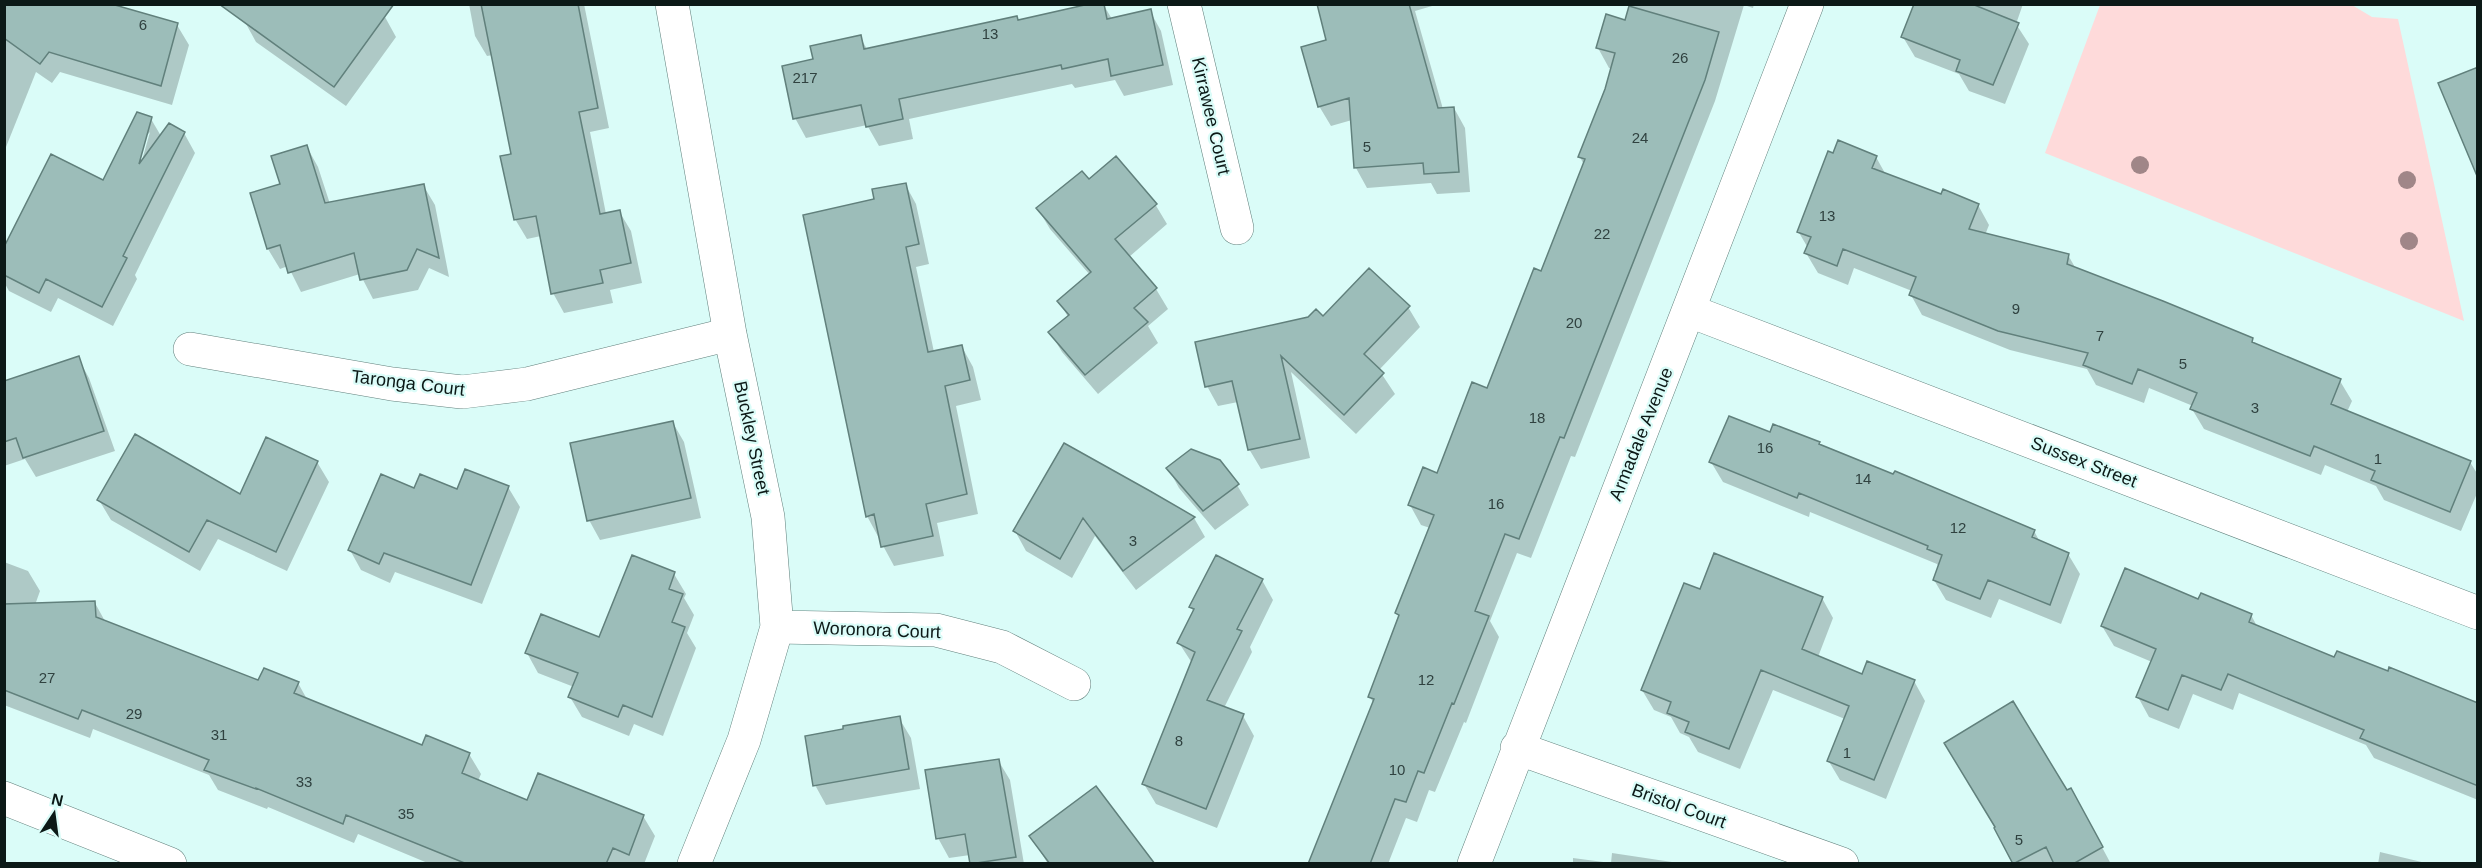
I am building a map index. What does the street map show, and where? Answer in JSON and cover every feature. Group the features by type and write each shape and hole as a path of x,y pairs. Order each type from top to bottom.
{"street":[{"name":"Kirrawee Court","path":"1184,4 1237,228"},
{"name":"Armadale Avenue","path":"1473,864 1690,311 1807,4"},
{"name":"Buckley Street","path":"677,5 730,334 768,517 777,627 744,740 694,864"},
{"name":"Sussex Street","path":"1690,311 2478,613"},
{"name":"Taronga Court","path":"190,349 392,384 462,392 527,384 730,334"},
{"name":"Woronora Court","path":"777,627 936,630 1002,647 1074,684"},
{"name":"Bristol Court","path":"1517,748 1842,864"},
{"path":"4,798 170,864"}],"shaded area":[{"path":"2100,5 2352,5 2372,17 2398,19 2464,321 2045,153"}],"building":[{"path":"4,4 115,5 178,23 161,86 49,52 40,64 4,38"},
{"path":"219,4 394,4 334,87"},
{"path":"481,4 578,4 598,108 579,112 600,214 620,210 631,263 600,270 603,283 551,294 536,216 514,220 500,156 511,154"},
{"path":"1089,4 1104,4 1107,19 1151,9 1163,65 1111,76 1108,59 1062,69 1061,65 899,99 903,119 866,127 861,105 793,119 782,66 813,59 810,46 861,35 864,49 1017,16 1018,20"},
{"path":"1317,4 1409,4 1438,108 1454,107 1459,172 1424,174 1423,163 1354,168 1349,98 1318,107 1301,47 1326,40"},
{"path":"1914,4 1972,4 2019,23 1993,85 1956,71 1960,60 1901,37"},
{"path":"1629,6 1719,32 1705,80 1564,438 1560,437 1519,539 1505,534 1475,611 1489,616 1424,773 1418,771 1406,802 1395,799 1370,864 1308,864 1374,699 1368,697 1399,615 1395,613 1434,515 1408,505 1423,467 1437,473 1472,382 1487,388 1534,268 1541,271 1585,159 1578,157 1605,89 1615,53 1596,48 1606,14 1625,20"},
{"path":"2478,67 2478,175 2477,176 2438,83"},
{"path":"137,112 152,117 139,164 169,123 185,132 123,256 127,258 102,307 46,279 39,293 4,275 4,247 51,154 103,180"},
{"path":"1838,140 1877,156 1872,168 1941,194 1943,189 1979,204 1969,229 2069,254 2067,264 2253,338 2252,342 2341,379 2331,404 2471,461 2450,512 2371,480 2375,471 2314,446 2310,456 2190,409 2197,393 2138,369 2132,384 2083,365 2088,353 1998,331 1909,295 1916,277 1843,249 1837,266 1804,253 1811,237 1797,232 1828,151 1833,153"},
{"path":"307,145 325,203 424,184 439,258 417,249 407,270 360,280 354,253 288,273 280,245 267,249 250,193 280,184 271,156"},
{"path":"1116,156 1157,204 1115,239 1157,288 1134,308 1148,322 1085,375 1048,332 1069,315 1057,301 1091,272 1036,208 1082,171 1089,179"},
{"path":"906,183 919,244 906,247 928,352 962,345 970,380 945,386 967,494 926,504 933,536 881,547 874,514 866,517 803,215 874,199 872,189"},
{"path":"1369,268 1410,306 1364,354 1384,373 1344,415 1281,356 1300,439 1248,450 1232,381 1205,387 1195,342 1308,317 1316,309 1323,316"},
{"path":"79,356 104,431 23,458 16,438 4,442 4,381"},
{"path":"1729,416 1770,432 1773,424 1893,474 1895,471 2035,530 2032,537 2069,553 2050,605 1988,580 1980,599 1933,580 1942,555 1927,549 1928,546 1799,493 1797,498 1709,462"},
{"path":"673,421 691,498 587,521 570,443"},
{"path":"135,434 240,494 266,437 318,461 276,552 207,520 189,552 97,500"},
{"path":"1064,443 1195,517 1123,571 1083,518 1060,559 1013,531"},
{"path":"1191,449 1220,460 1239,484 1203,511 1166,468"},
{"path":"465,469 509,486 471,585 384,553 379,564 348,550 381,474 414,488 420,474 457,489"},
{"path":"1714,553 1823,597 1802,649 1862,674 1867,661 1915,680 1874,780 1827,761 1849,706 1761,670 1729,749 1685,732 1689,722 1667,713 1671,702 1641,690 1684,583 1700,589"},
{"path":"632,555 675,572 669,589 683,594 672,622 685,627 652,717 623,705 618,717 568,697 578,673 525,653 541,614 599,637"},
{"path":"1216,555 1263,579 1237,629 1242,631 1207,700 1244,714 1206,809 1142,784 1195,652 1177,643 1194,609 1189,607"},
{"path":"2125,568 2198,599 2201,593 2252,614 2249,622 2334,657 2337,651 2388,671 2389,667 2478,703 2478,786 2360,738 2364,730 2228,674 2221,690 2182,675 2168,710 2136,697 2156,649 2101,626"},
{"path":"95,601 96,617 258,680 264,668 299,682 294,693 422,745 426,735 470,753 462,773 527,800 538,773 644,815 629,855 613,848 606,864 467,864 346,815 343,824 256,788 204,770 209,760 82,710 78,719 4,690 4,604"},
{"path":"2013,701 2067,790 2071,788 2103,847 2073,864 2054,864 2046,847 2013,864 1995,827 1944,743"},
{"path":"900,716 909,769 813,786 805,736 843,729 843,726"},
{"path":"999,759 1016,857 970,864 965,834 936,839 925,770"},
{"path":"1096,786 1155,864 1050,864 1029,836"}]}
